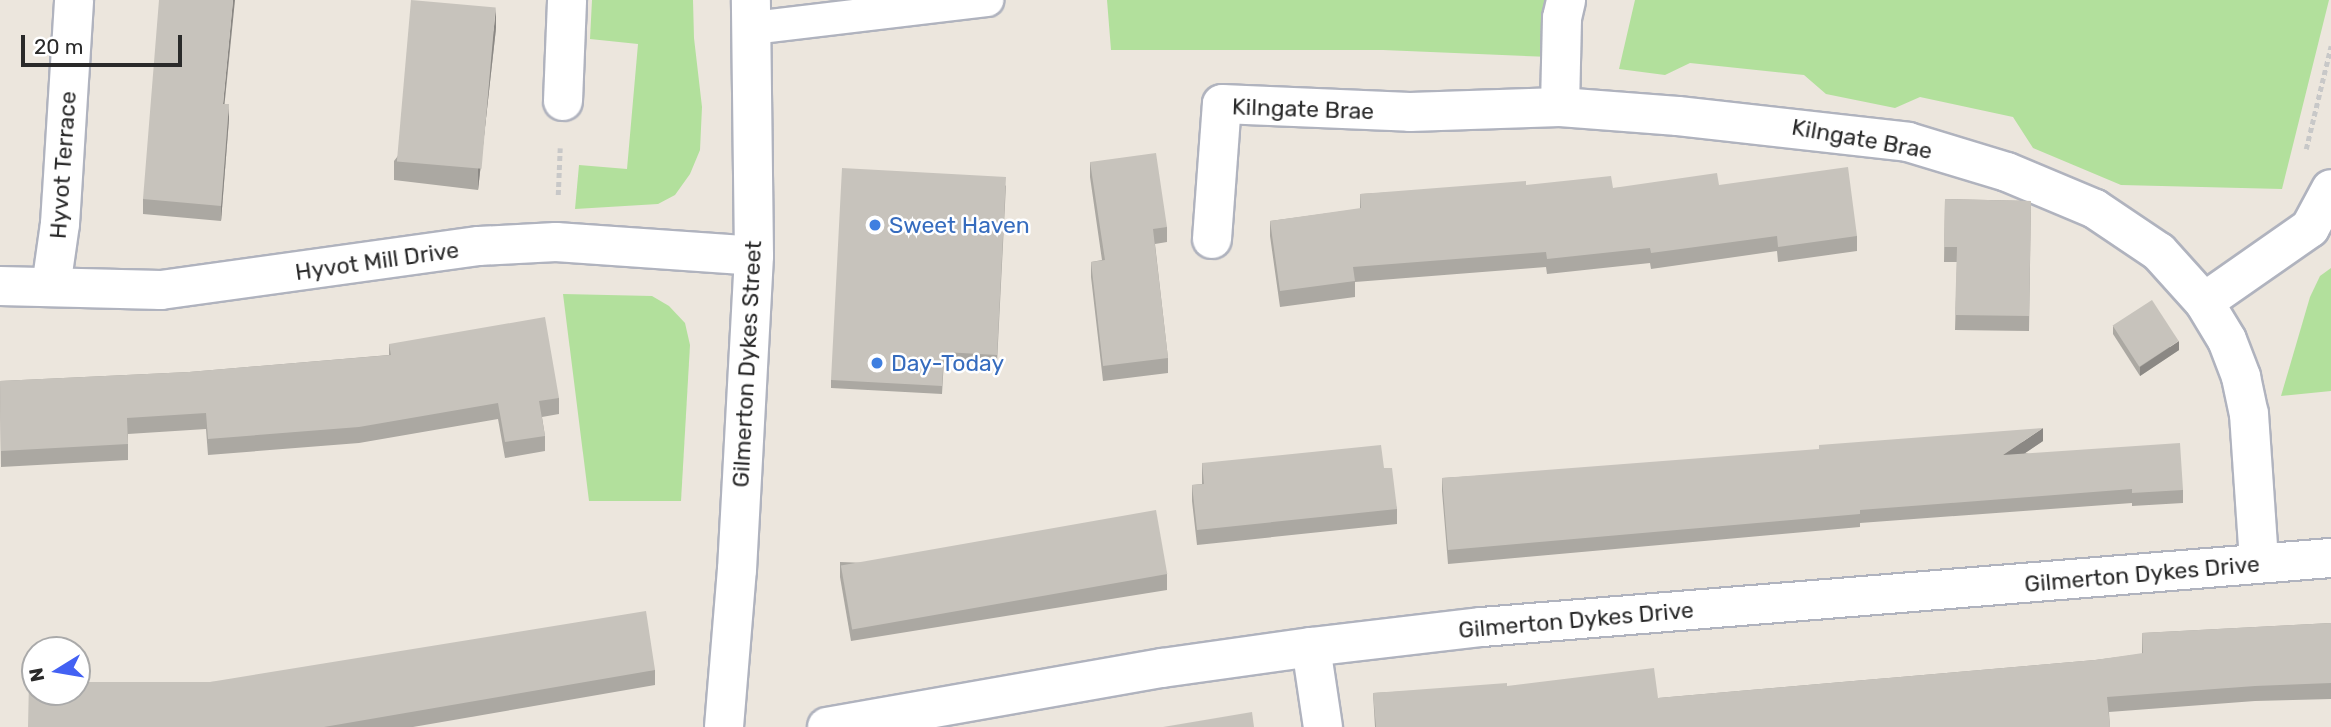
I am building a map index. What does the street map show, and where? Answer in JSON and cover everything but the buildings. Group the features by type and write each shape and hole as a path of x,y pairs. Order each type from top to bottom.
{"street":[{"name":"Hyvot Terrace","path":"51,287 60,224 74,0"},
{"path":"563,101 567,0"},
{"path":"1560,107 1562,18 1566,0"},
{"name":"Gilmerton Dykes Street","path":"724,727 738,557 754,256 752,14"},
{"name":"Kilngate Brae","path":"1212,240 1222,104 1410,112 1560,107 1800,127 1920,146 2007,173 2095,209 2159,252 2204,302 2227,340 2246,402 2259,562"},
{"path":"2204,302 2310,228 2331,189"},
{"name":"Hyvot Mill Drive","path":"0,286 161,290 479,246 556,242 754,256"},
{"name":"Gilmerton Dykes Drive","path":"827,727 1162,668 1311,646 1482,627 2331,558"},
{"path":"1311,646 1323,727"}],"lane":[{"path":"752,14 987,0"}],"path":[{"path":"556,242 563,101"}],"green space":[{"path":"592,0 693,0 694,38 702,107 700,150 690,174 675,195 658,204 575,209 579,165 627,169 638,44 590,39"},
{"path":"1107,0 1556,0 1551,57 1383,50 1111,50"},
{"path":"1635,0 2329,0 2282,189 2121,185 2033,148 2013,117 1920,97 1895,108 1826,94 1804,75 1690,63 1665,75 1619,69"},
{"path":"2331,268 2331,391 2281,396 2310,297 2320,276"},
{"path":"563,294 652,296 669,306 685,323 690,345 681,501 589,501"}],"place":[{"name":"Sweet Haven","path":"875,225"},
{"name":"Day-Today","path":"877,363"}]}
